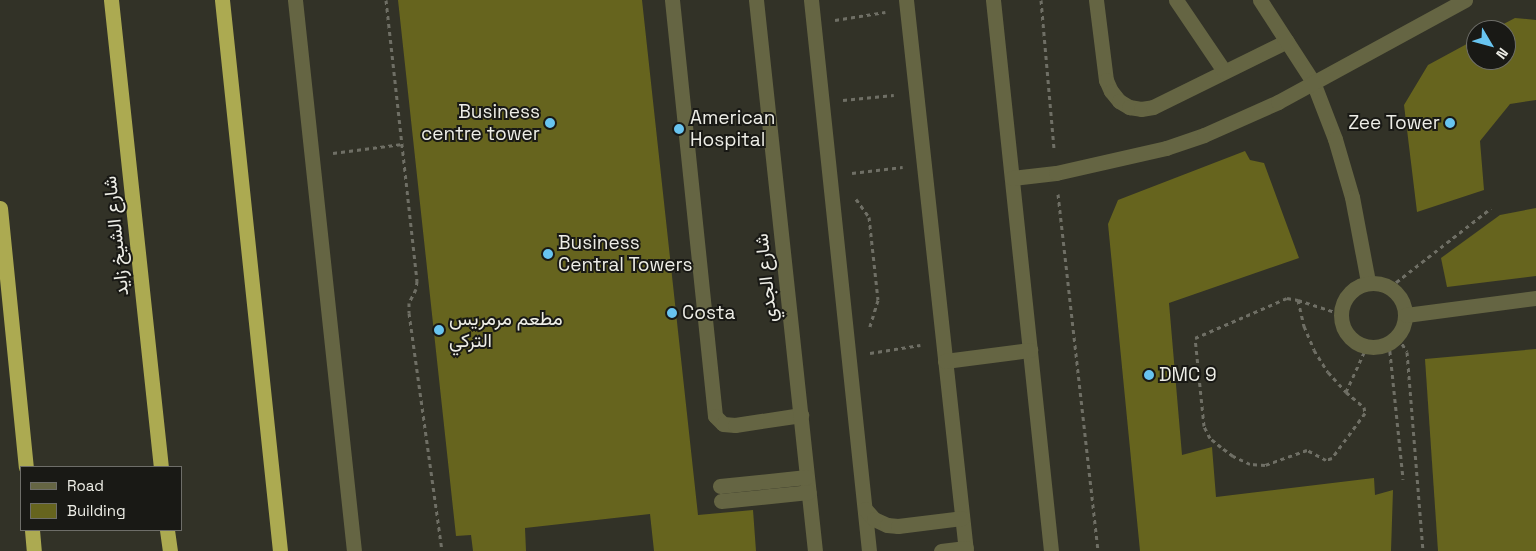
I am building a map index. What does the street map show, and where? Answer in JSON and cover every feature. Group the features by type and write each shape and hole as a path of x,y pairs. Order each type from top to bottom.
{"highway":[{"name":"شارع الشيخ زايد","path":"111,0 161,466"},
{"path":"222,0 280,551"},
{"path":"0,208 26,466"},
{"path":"32,531 34,551"},
{"path":"167,531 170,551"}],"street":[{"path":"295,0 354,551"},
{"path":"672,0 715,416 723,424 735,426 800,415"},
{"name":"شارع الجدي","path":"756,0 815,551"},
{"path":"811,0 869,551"},
{"path":"993,0 1051,551"},
{"path":"1096,0 1106,80 1111,91 1119,101 1129,107 1141,109 1153,107 1287,40"},
{"path":"1176,0 1224,72"},
{"path":"1260,0 1314,82 1335,139 1352,197 1368,282"},
{"path":"1012,178 1056,173 1166,148 1242,119 1465,0"},
{"path":"906,5 966,549 941,551"},
{"path":"1368,282 1390,287 1399,294 1404,304 1406,315 1403,326 1393,339 1378,346 1367,346 1356,342 1348,335 1343,325 1341,314 1343,303 1349,293 1358,286 1368,282"},
{"path":"1406,315 1536,298"},
{"path":"945,361 1030,350"},
{"path":"720,494 808,485"},
{"path":"865,509 874,519 887,525 898,526 962,518"}],"path":[{"path":"386,0 418,286 409,303 408,313 442,551"},
{"path":"1041,0 1056,173 1098,551"},
{"path":"831,20 906,5"},
{"path":"840,101 916,92"},
{"path":"312,156 402,144"},
{"path":"846,174 924,164"},
{"path":"1390,287 1491,208"},
{"path":"1298,300 1304,326 1314,350 1328,372 1364,408 1365,413 1332,458 1326,460 1307,450 1265,465 1250,464 1233,456 1210,438 1204,426 1195,338 1287,298 1298,300 1341,314"},
{"path":"1393,339 1403,479"},
{"path":"1393,339 1407,352 1423,551"},
{"path":"867,354 943,342"},
{"path":"1346,392 1367,346"}],"building":[{"name":"Business Central Towers","path":"398,0 642,0 698,515 753,510 756,551 654,551 650,514 525,528 526,551 473,551 471,535 456,536"},
{"name":"Zee Tower","path":"1515,18 1536,20 1536,100 1510,104 1480,141 1484,190 1417,212 1404,105 1428,65 1466,44 1466,70 1516,70 1516,20 1511,20"},
{"name":"DMC 9","path":"1245,151 1250,160 1264,163 1299,258 1169,303 1182,455 1212,447 1216,497 1374,478 1375,495 1393,490 1391,551 1140,551 1108,224 1118,200"},
{"path":"1536,208 1536,276 1447,287 1441,258 1500,215"},
{"path":"1536,349 1536,551 1438,551 1425,359"}],"place":[{"name":"Business centre tower","path":"550,123"},
{"name":"Zee Tower","path":"1450,123"},
{"name":"American Hospital","path":"679,129"},
{"name":"Business Central Towers","path":"548,254"},
{"name":"Costa","path":"672,313"},
{"name":"مطعم مرمريس التركي","path":"439,330"},
{"name":"DMC 9","path":"1149,375"}]}
